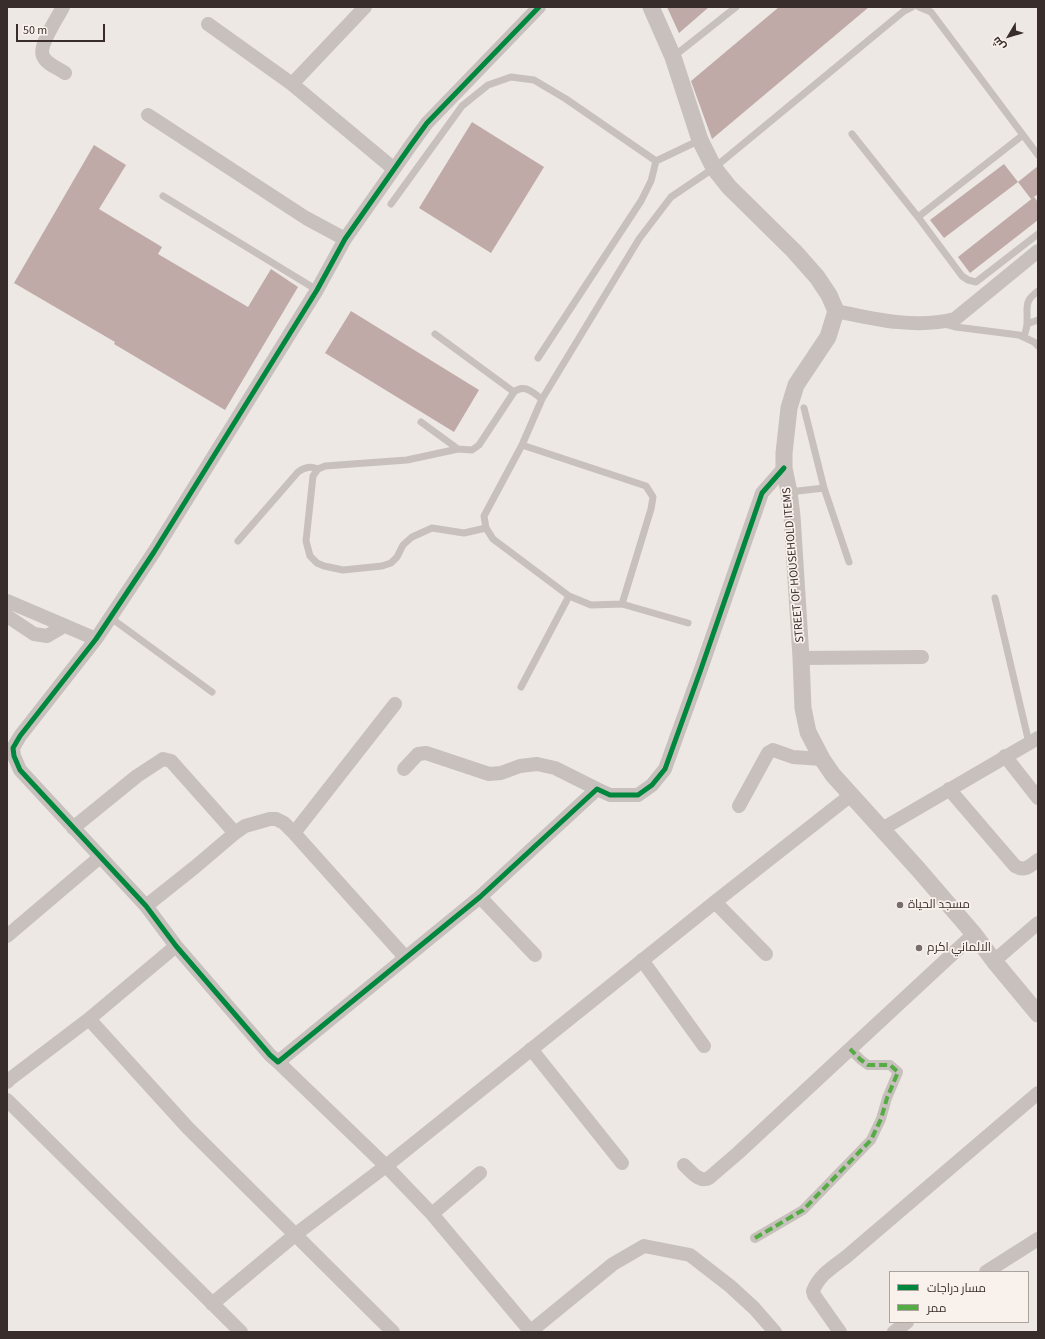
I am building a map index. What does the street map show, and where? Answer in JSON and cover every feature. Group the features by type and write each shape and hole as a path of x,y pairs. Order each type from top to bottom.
{"street":[{"path":"63,7 41,50 43,57 49,63 65,73"},
{"path":"292,84 365,7"},
{"path":"539,7 427,123 394,169 345,239 317,290 154,552 96,640 12,748 20,770 100,858 124,881 146,906 176,946 270,1054 386,1166 432,1214 531,1332 613,1264 644,1246 690,1255 730,1286 754,1308 775,1332"},
{"path":"651,7 673,58 700,140 714,168 729,187 808,266 829,295 836,311 877,319 912,323 940,323 955,319 1038,251"},
{"path":"208,24 292,84 394,169"},
{"path":"148,114 306,218 345,239"},
{"name":"STREET OF HOUSEHOLD ITEMS","path":"836,311 828,337 796,385 788,408 784,468 789,492 801,658 803,708 808,732 822,759 833,775 974,934 994,961 1038,1014"},
{"path":"404,769 418,754 426,753 489,774 501,773 520,766 537,764 555,768 610,795 638,795 652,785 665,769 762,493 784,468"},
{"path":"7,601 96,640"},
{"path":"7,616 34,634 47,636 64,626"},
{"path":"801,658 922,657"},
{"path":"294,833 395,704"},
{"path":"882,829 1005,756 1034,741"},
{"path":"739,806 770,750 792,757 822,759"},
{"path":"1005,756 1038,798"},
{"path":"73,828 137,776 163,759 171,761 235,833"},
{"path":"278,1062 480,897 597,789"},
{"path":"949,789 1015,866 1022,869 1028,868 1038,860"},
{"path":"212,1304 296,1234 386,1166 642,960 851,795"},
{"path":"146,906 245,826 276,818 284,823 294,833 405,957"},
{"path":"7,936 100,858"},
{"path":"480,897 534,956"},
{"path":"715,902 766,954"},
{"path":"994,961 1038,924"},
{"path":"684,1165 700,1180 709,1178 738,1153 974,934"},
{"path":"7,1082 89,1019 176,946"},
{"path":"642,960 704,1046"},
{"path":"89,1019 188,1128 393,1332"},
{"path":"531,1049 622,1163"},
{"path":"755,1238 803,1210 871,1140 881,1119 887,1098 898,1072 890,1065 868,1065 850,1049"},
{"path":"840,1332 814,1295 813,1291 819,1278 846,1257 1038,1093"},
{"path":"7,1100 241,1332"},
{"path":"432,1214 480,1173"},
{"path":"988,1271 1038,1239"},
{"path":"894,1332 906,1323"}],"lane":[{"path":"673,58 736,7"},
{"path":"688,623 622,604 591,605 569,596 493,539 486,528 484,516 522,445 542,399 639,239 671,197 714,168 904,11 912,7"},
{"path":"919,7 930,12 1038,155"},
{"path":"391,204 462,106 488,85 511,77 534,80 566,99 656,161"},
{"path":"852,134 918,217 962,276 968,280 976,282 1038,234"},
{"path":"918,217 1023,136"},
{"path":"538,358 641,201 650,181 656,161 700,140"},
{"path":"163,196 317,290"},
{"path":"1024,337 1027,324 1027,303 1031,296 1038,291"},
{"path":"1027,324 1038,320"},
{"path":"940,323 956,327 1024,337 1034,342 1038,346"},
{"path":"435,334 514,392"},
{"path":"486,528 464,533 432,528 412,537 403,545 397,557 391,562 382,566 343,570 324,566 317,563 310,556 306,541 313,476 318,469 325,466 407,460 458,450 472,450 479,445 518,388 524,388 542,399"},
{"path":"804,408 824,488 849,562"},
{"path":"421,422 458,450"},
{"path":"522,445 646,486 653,497 622,604"},
{"path":"238,541 298,472 304,468 311,467 318,469"},
{"path":"789,492 824,488"},
{"path":"521,687 569,596"},
{"path":"995,598 1034,741"},
{"path":"110,618 212,692"}],"building":[{"path":"667,7 709,7 679,33"},
{"path":"779,7 869,7 712,139 691,81"},
{"path":"472,122 544,167 491,253 419,208"},
{"path":"94,145 126,165 99,209 162,247 158,254 248,307 271,269 298,287 225,410 114,344 115,342 14,283"},
{"path":"1004,164 1018,182 944,238 930,220"},
{"path":"1038,166 1038,194 1031,199 1018,182"},
{"path":"1034,197 1038,202 1038,220 970,273 958,257"},
{"path":"351,311 479,390 454,432 325,353"}],"marked path":[{"path":"755,1238 803,1210 871,1140 881,1119 887,1098 898,1072 890,1065 868,1065 850,1049"}],"cycle path":[{"path":"539,7 427,123 345,239 317,290 154,552 96,639 20,736 13,748 14,756 20,770 146,906 176,946 270,1055 278,1062 480,897 597,789 610,795 638,795 652,785 665,769 762,493 784,468"}],"place":[{"name":"مسجد الحياة","path":"900,905"},
{"name":"الالماني اكرم","path":"919,948"}]}
